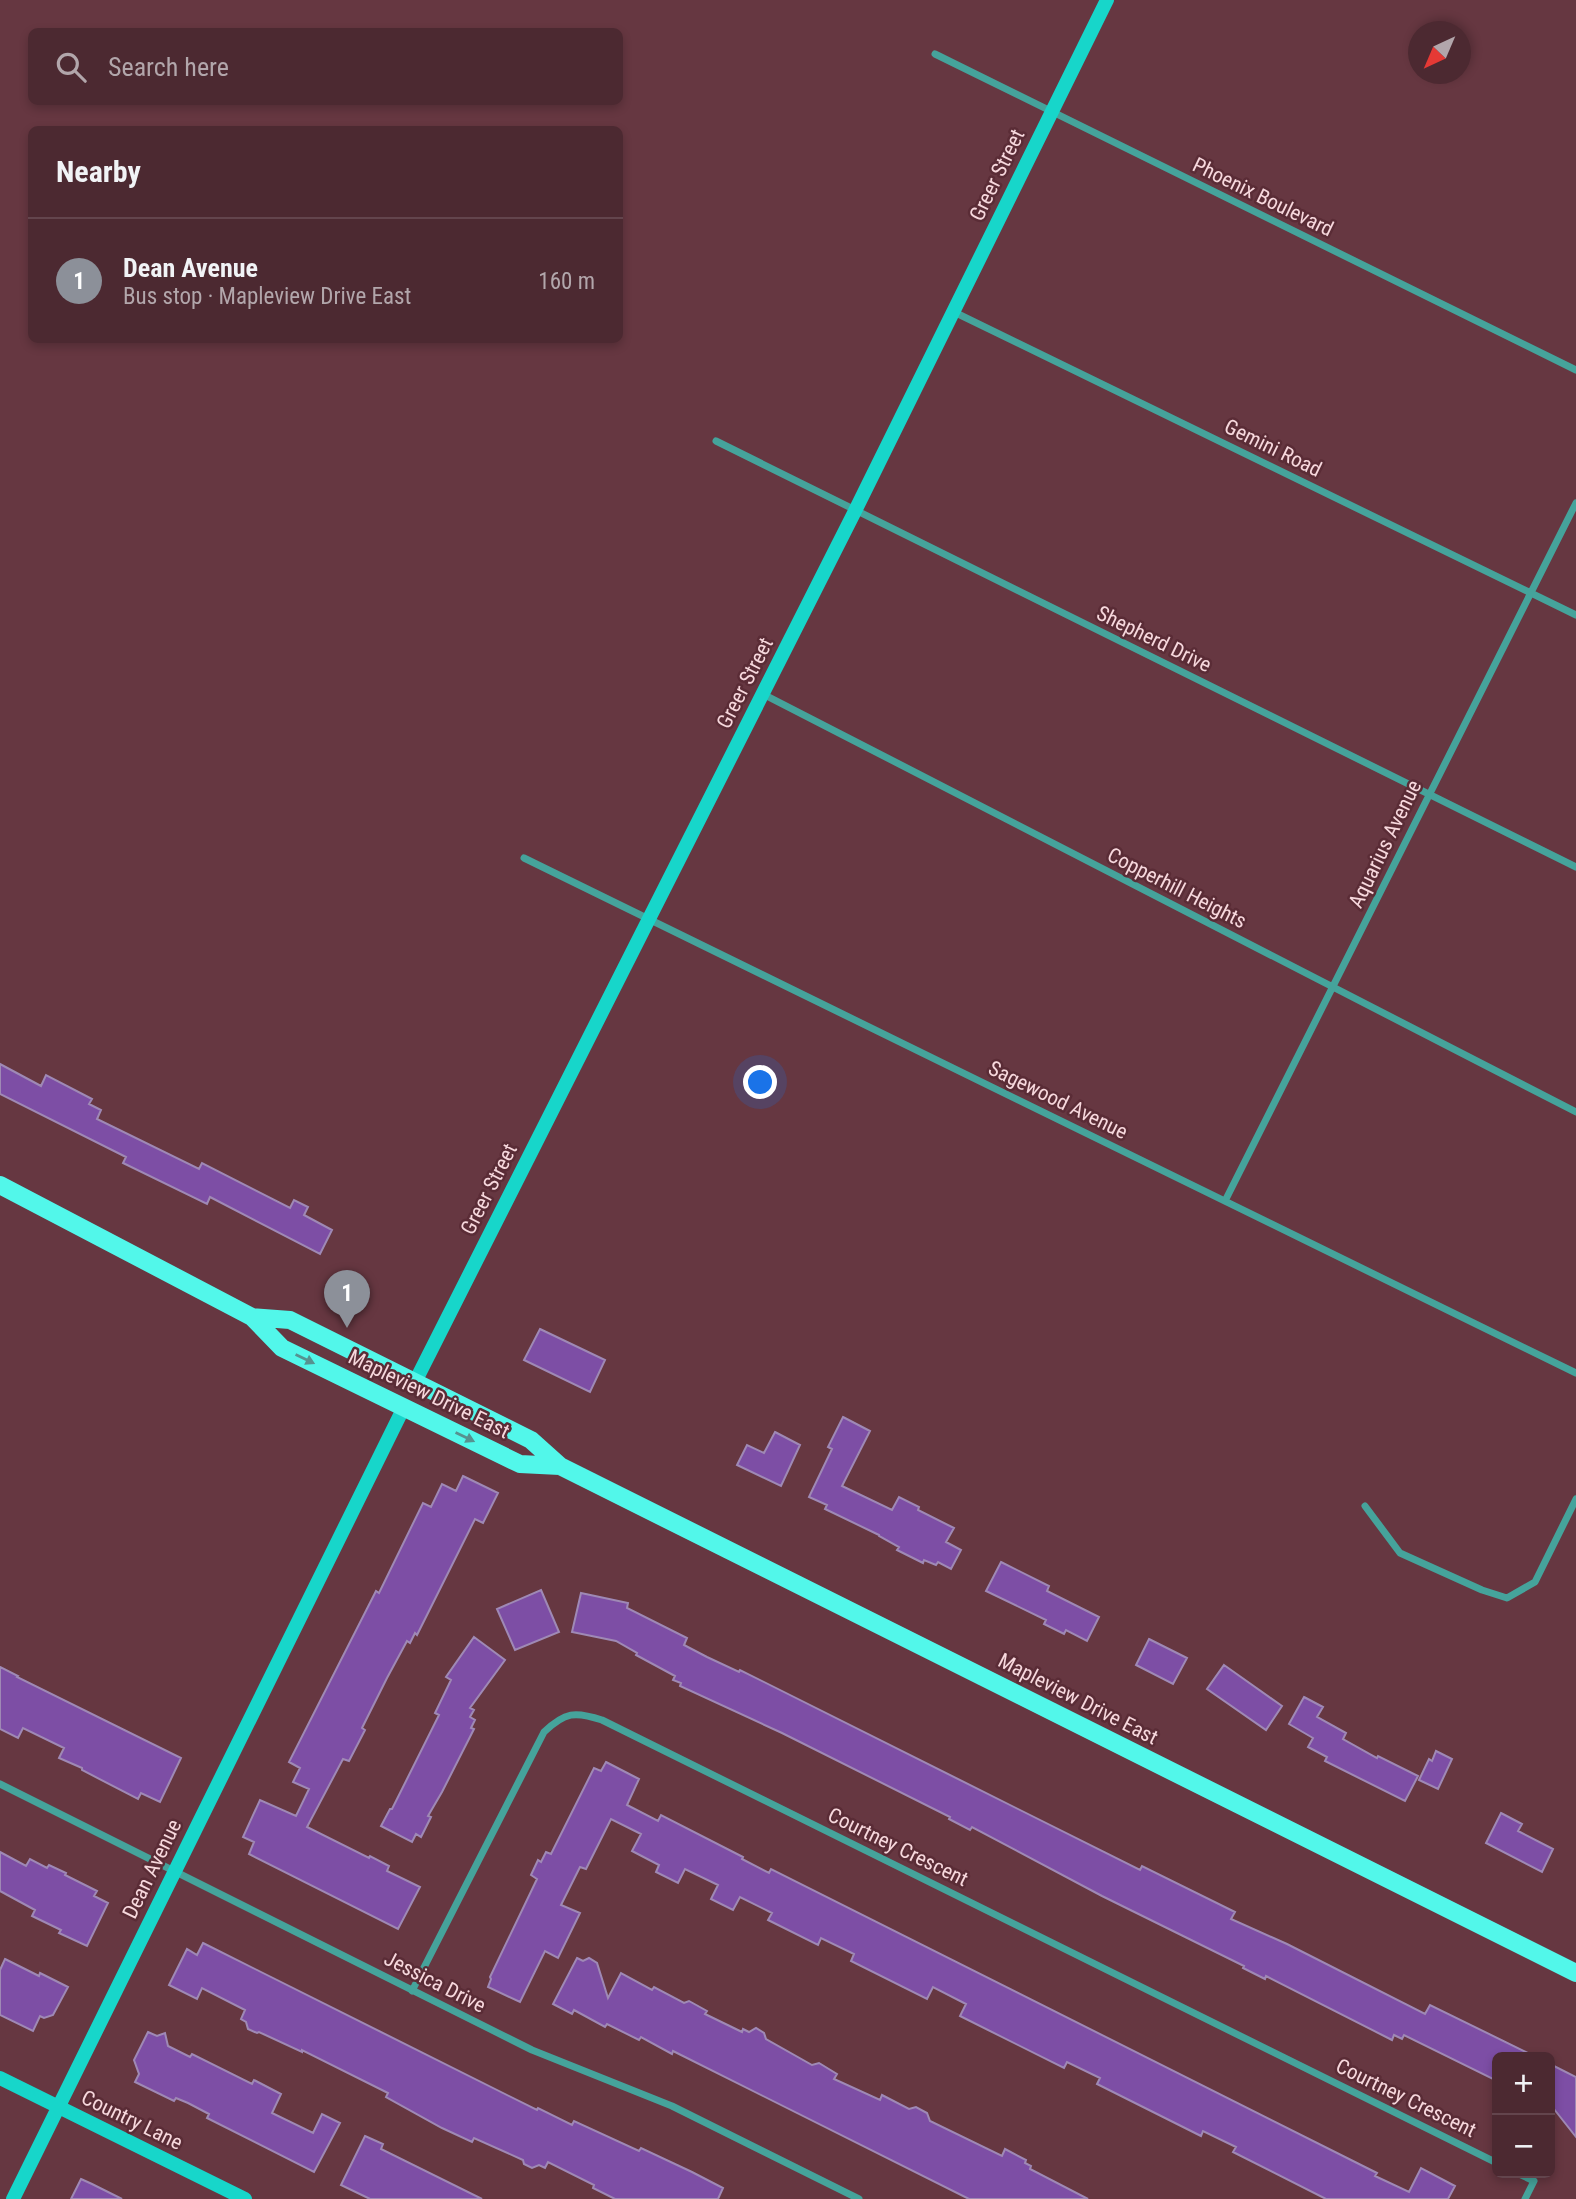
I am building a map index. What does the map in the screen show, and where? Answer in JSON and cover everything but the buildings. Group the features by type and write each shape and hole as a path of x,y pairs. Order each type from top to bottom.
{"main road":[{"name":"Mapleview Drive East","path":"0,1185 252,1317 282,1348 520,1464 561,1466"},
{"name":"Mapleview Drive East","path":"252,1317 290,1320 531,1440 561,1466 1576,1973"}],"street":[{"name":"Greer Street","path":"415,1382 855,511 1107,0"},
{"name":"Phoenix Boulevard","path":"936,54 1576,370"},
{"name":"Gemini Road","path":"954,312 1576,615"},
{"name":"Shepherd Drive","path":"716,442 1576,867"},
{"name":"Aquarius Avenue","path":"1225,1201 1576,503"},
{"name":"Copperhill Heights","path":"762,694 1576,1112"},
{"name":"Sagewood Avenue","path":"524,858 1576,1373"},
{"name":"Dean Avenue","path":"13,2199 404,1408"},
{"path":"1365,1506 1400,1553 1482,1590 1507,1598 1535,1582 1576,1499"},
{"name":"Courtney Crescent","path":"412,1991 544,1732 556,1720 572,1714 586,1715 602,1720 1492,2161"},
{"name":"Jessica Drive","path":"0,1784 531,2050 672,2106 859,2199"},
{"name":"Country Lane","path":"0,2078 245,2199"},
{"path":"1525,2199 1534,2181 1528,2178"}],"place":[{"name":"Dean Avenue","path":"347,1328"}]}
